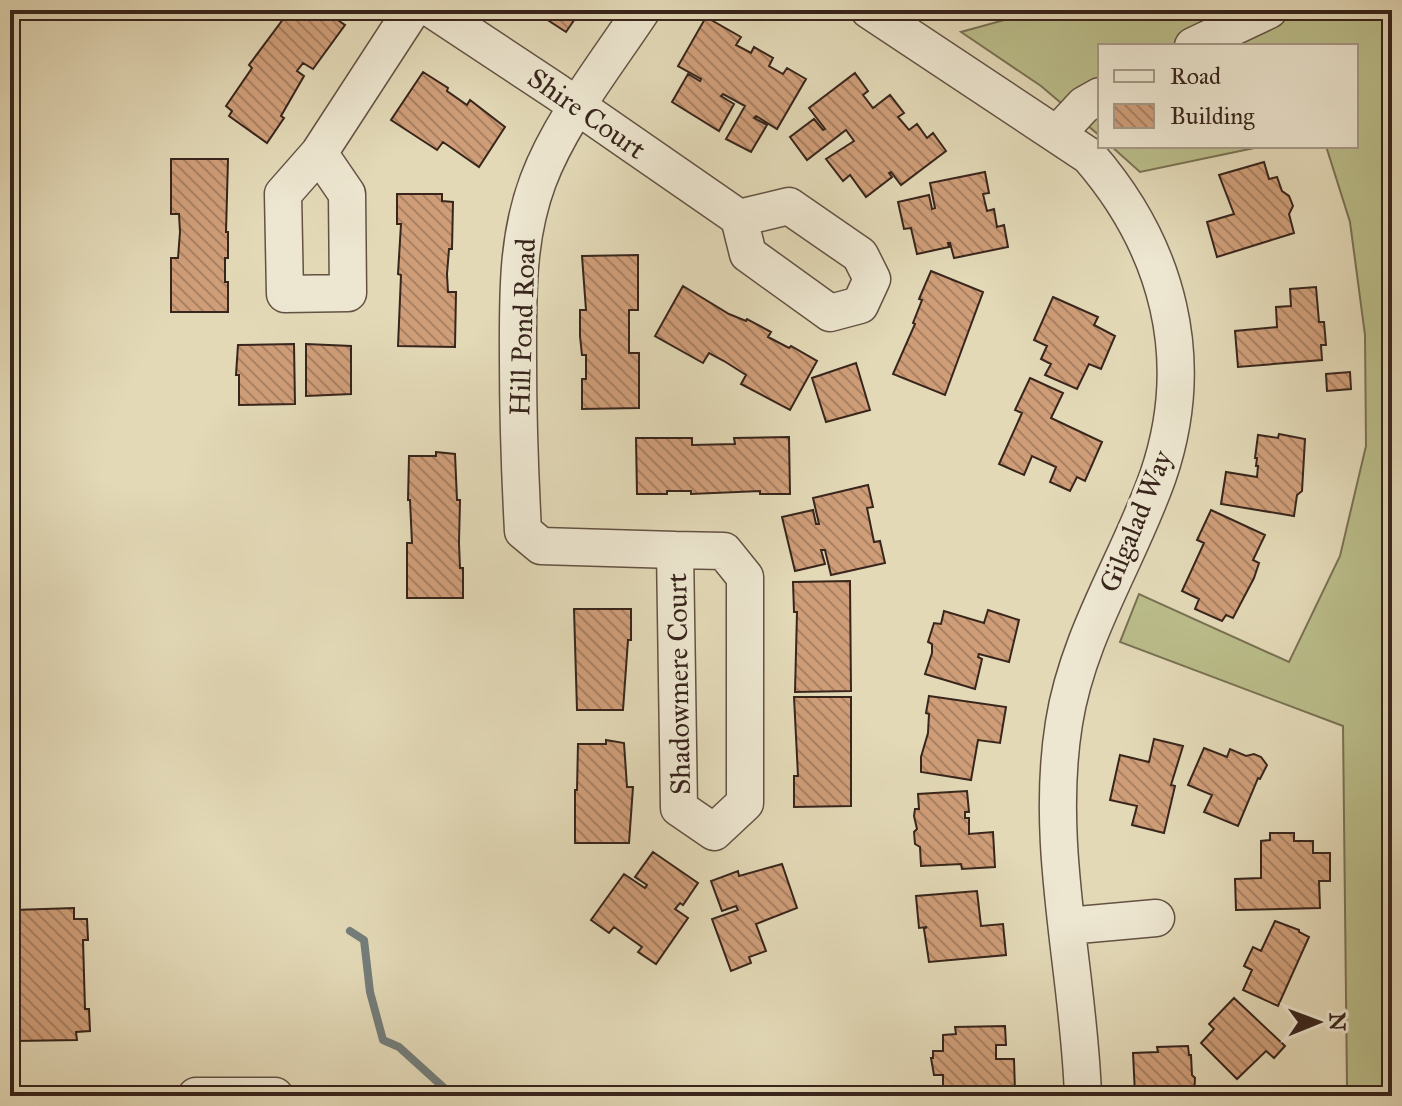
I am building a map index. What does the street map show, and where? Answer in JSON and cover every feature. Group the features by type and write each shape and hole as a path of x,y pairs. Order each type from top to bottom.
{"street":[{"path":"319,153 412,10"},
{"name":"Shire Court","path":"433,10 739,218"},
{"name":"Hill Pond Road","path":"523,531 518,449 518,274 523,231 539,180 560,136 642,10"},
{"name":"Gilgalad Way","path":"869,10 1089,156 1135,217 1156,261 1167,297 1175,340 1176,394 1168,441 1157,478 1096,616 1077,668 1064,721 1057,776 1057,823 1083,1096"},
{"path":"1197,44 1269,10"},
{"path":"1057,134 1084,105 1098,97"},
{"name":"Shadowmere Court","path":"523,531 541,546 724,551 745,577 745,803 714,832 679,808 675,550"},
{"path":"1067,926 1156,918"},
{"path":"196,1096 275,1096"}],"green space":[{"path":"1041,10 1392,10 1392,1096 1339,1096 1347,1087 1343,726 1120,642 1139,594 1289,662 1340,556 1366,446 1365,335 1350,222 1327,148 1358,148 1358,44 1098,44 1098,134 1041,86 961,32"},
{"path":"1113,148 1254,148 1140,172"}],"building":[{"path":"290,10 323,10 345,25 313,69 303,63 297,71 304,76 281,116 284,118 267,143 229,116 232,111 226,106 252,68 249,65"},
{"path":"537,10 581,10 566,32"},
{"path":"706,17 741,37 736,45 751,53 754,47 773,58 769,66 783,74 787,68 806,79 777,129 756,116 754,118 767,125 751,152 726,139 745,106 723,94 721,96 734,104 719,131 672,102 688,74 701,79 678,66"},
{"path":"423,72 467,105 470,100 505,127 479,167 443,142 437,150 391,120"},
{"path":"855,73 868,91 863,95 873,108 890,95 904,113 898,117 909,130 917,124 927,138 933,133 946,151 901,185 889,173 892,177 866,197 850,175 843,181 826,159 854,141 846,130 807,160 790,137 814,119 825,129 809,108"},
{"path":"171,159 228,159 228,258 225,258 225,282 228,282 228,312 171,312 171,258 178,258 180,232 179,214 171,214"},
{"path":"1264,162 1269,179 1277,177 1282,191 1289,196 1293,206 1289,214 1294,233 1217,257 1207,222 1234,214 1219,175"},
{"path":"985,172 989,193 983,194 987,211 994,209 997,227 1004,225 1008,247 954,258 948,243 949,247 917,254 911,228 904,229 898,202 929,195 932,209 935,208 930,183"},
{"path":"397,194 442,194 442,201 453,202 452,249 449,249 447,274 448,292 456,292 455,347 398,346 401,224 397,224"},
{"path":"638,255 638,310 629,310 629,353 639,353 639,408 582,409 586,355 582,355 580,310 586,310 582,256"},
{"path":"931,271 983,292 945,395 893,374 915,324 922,300 919,299"},
{"path":"683,286 729,314 747,319 771,332 768,337 817,361 790,410 741,384 746,375 724,361 709,353 703,363 655,336"},
{"path":"1316,287 1319,322 1324,322 1326,345 1321,345 1322,360 1238,367 1235,331 1277,327 1276,307 1291,306 1290,289"},
{"path":"1053,297 1098,317 1094,325 1115,336 1101,369 1089,364 1077,389 1045,375 1051,364 1041,359 1047,346 1034,340"},
{"path":"294,344 295,404 239,405 239,375 236,375 238,345"},
{"path":"306,344 351,346 351,394 306,396"},
{"path":"856,363 870,410 826,422 812,378"},
{"path":"1350,372 1351,389 1327,391 1326,374"},
{"path":"1030,378 1063,393 1051,418 1102,442 1085,481 1077,477 1070,491 1050,482 1056,467 1032,456 1024,475 999,464 1022,413 1015,410"},
{"path":"1279,434 1305,439 1302,491 1297,495 1294,516 1221,504 1226,472 1257,477 1255,458 1258,435 1278,438"},
{"path":"789,437 790,494 760,494 760,491 691,494 691,491 667,491 667,494 637,494 636,438 692,438 692,445 735,444 734,438"},
{"path":"436,452 455,454 457,500 460,500 463,598 407,598 407,543 412,543 408,500 409,456 436,456"},
{"path":"868,485 873,507 867,508 874,542 880,541 885,563 831,575 825,550 821,550 825,564 795,571 782,517 813,510 816,524 819,524 813,498"},
{"path":"1211,510 1265,535 1253,560 1259,563 1254,578 1233,618 1226,615 1222,621 1195,609 1199,599 1182,591 1204,543 1197,540"},
{"path":"850,581 851,691 795,692 797,612 794,612 793,582"},
{"path":"574,609 631,609 631,640 628,640 623,710 577,710"},
{"path":"988,610 1019,620 1009,662 979,654 978,657 982,659 975,689 925,674 932,653 932,644 928,642 934,623 941,624 944,611 984,623"},
{"path":"929,696 1006,707 1000,743 978,740 971,780 921,772 921,757 928,733 929,714 926,713"},
{"path":"794,697 851,697 851,806 794,807 794,776 798,776"},
{"path":"1154,739 1183,746 1171,785 1175,786 1164,833 1132,825 1137,806 1110,800 1120,755 1149,762"},
{"path":"606,740 624,743 627,787 633,787 629,843 575,843 578,744 606,744"},
{"path":"1204,748 1227,757 1230,749 1246,756 1254,754 1267,765 1258,778 1238,826 1204,812 1212,795 1188,785"},
{"path":"967,791 969,812 965,812 965,818 969,818 969,834 993,832 995,867 962,869 961,864 921,866 920,847 915,844 914,832 917,829 914,816 915,809 919,809 918,794"},
{"path":"1270,833 1294,833 1294,841 1313,841 1313,853 1330,853 1330,881 1319,881 1320,908 1236,910 1235,879 1261,878 1261,841 1270,840"},
{"path":"653,852 698,883 683,905 680,903 675,909 688,918 656,964 638,952 642,947 614,927 609,933 591,920 624,874 645,888 647,885 635,877"},
{"path":"782,864 797,908 756,924 766,951 749,957 751,963 731,971 712,919 738,910 736,906 722,911 711,881 738,871 739,876"},
{"path":"977,891 981,926 1003,924 1006,955 929,962 924,929 927,927 919,928 916,896"},
{"path":"74,908 74,919 87,919 88,940 83,940 85,1009 89,1009 90,1031 76,1032 77,1040 16,1041 15,1031 10,1031 10,919 14,919 14,910"},
{"path":"1275,921 1309,937 1278,1006 1243,990 1252,970 1244,966 1253,947 1261,951"},
{"path":"1234,998 1285,1046 1274,1058 1266,1051 1237,1079 1201,1043 1214,1029 1209,1024"},
{"path":"1005,1026 1006,1045 996,1045 996,1059 1014,1059 1015,1091 943,1093 943,1075 934,1075 931,1058 933,1051 943,1051 943,1035 956,1034 955,1027"},
{"path":"1188,1046 1195,1078 1194,1096 1135,1094 1133,1053 1158,1052 1157,1047"}],"waterway":[{"path":"350,931 364,940 370,992 383,1040 399,1047 453,1096"}]}
